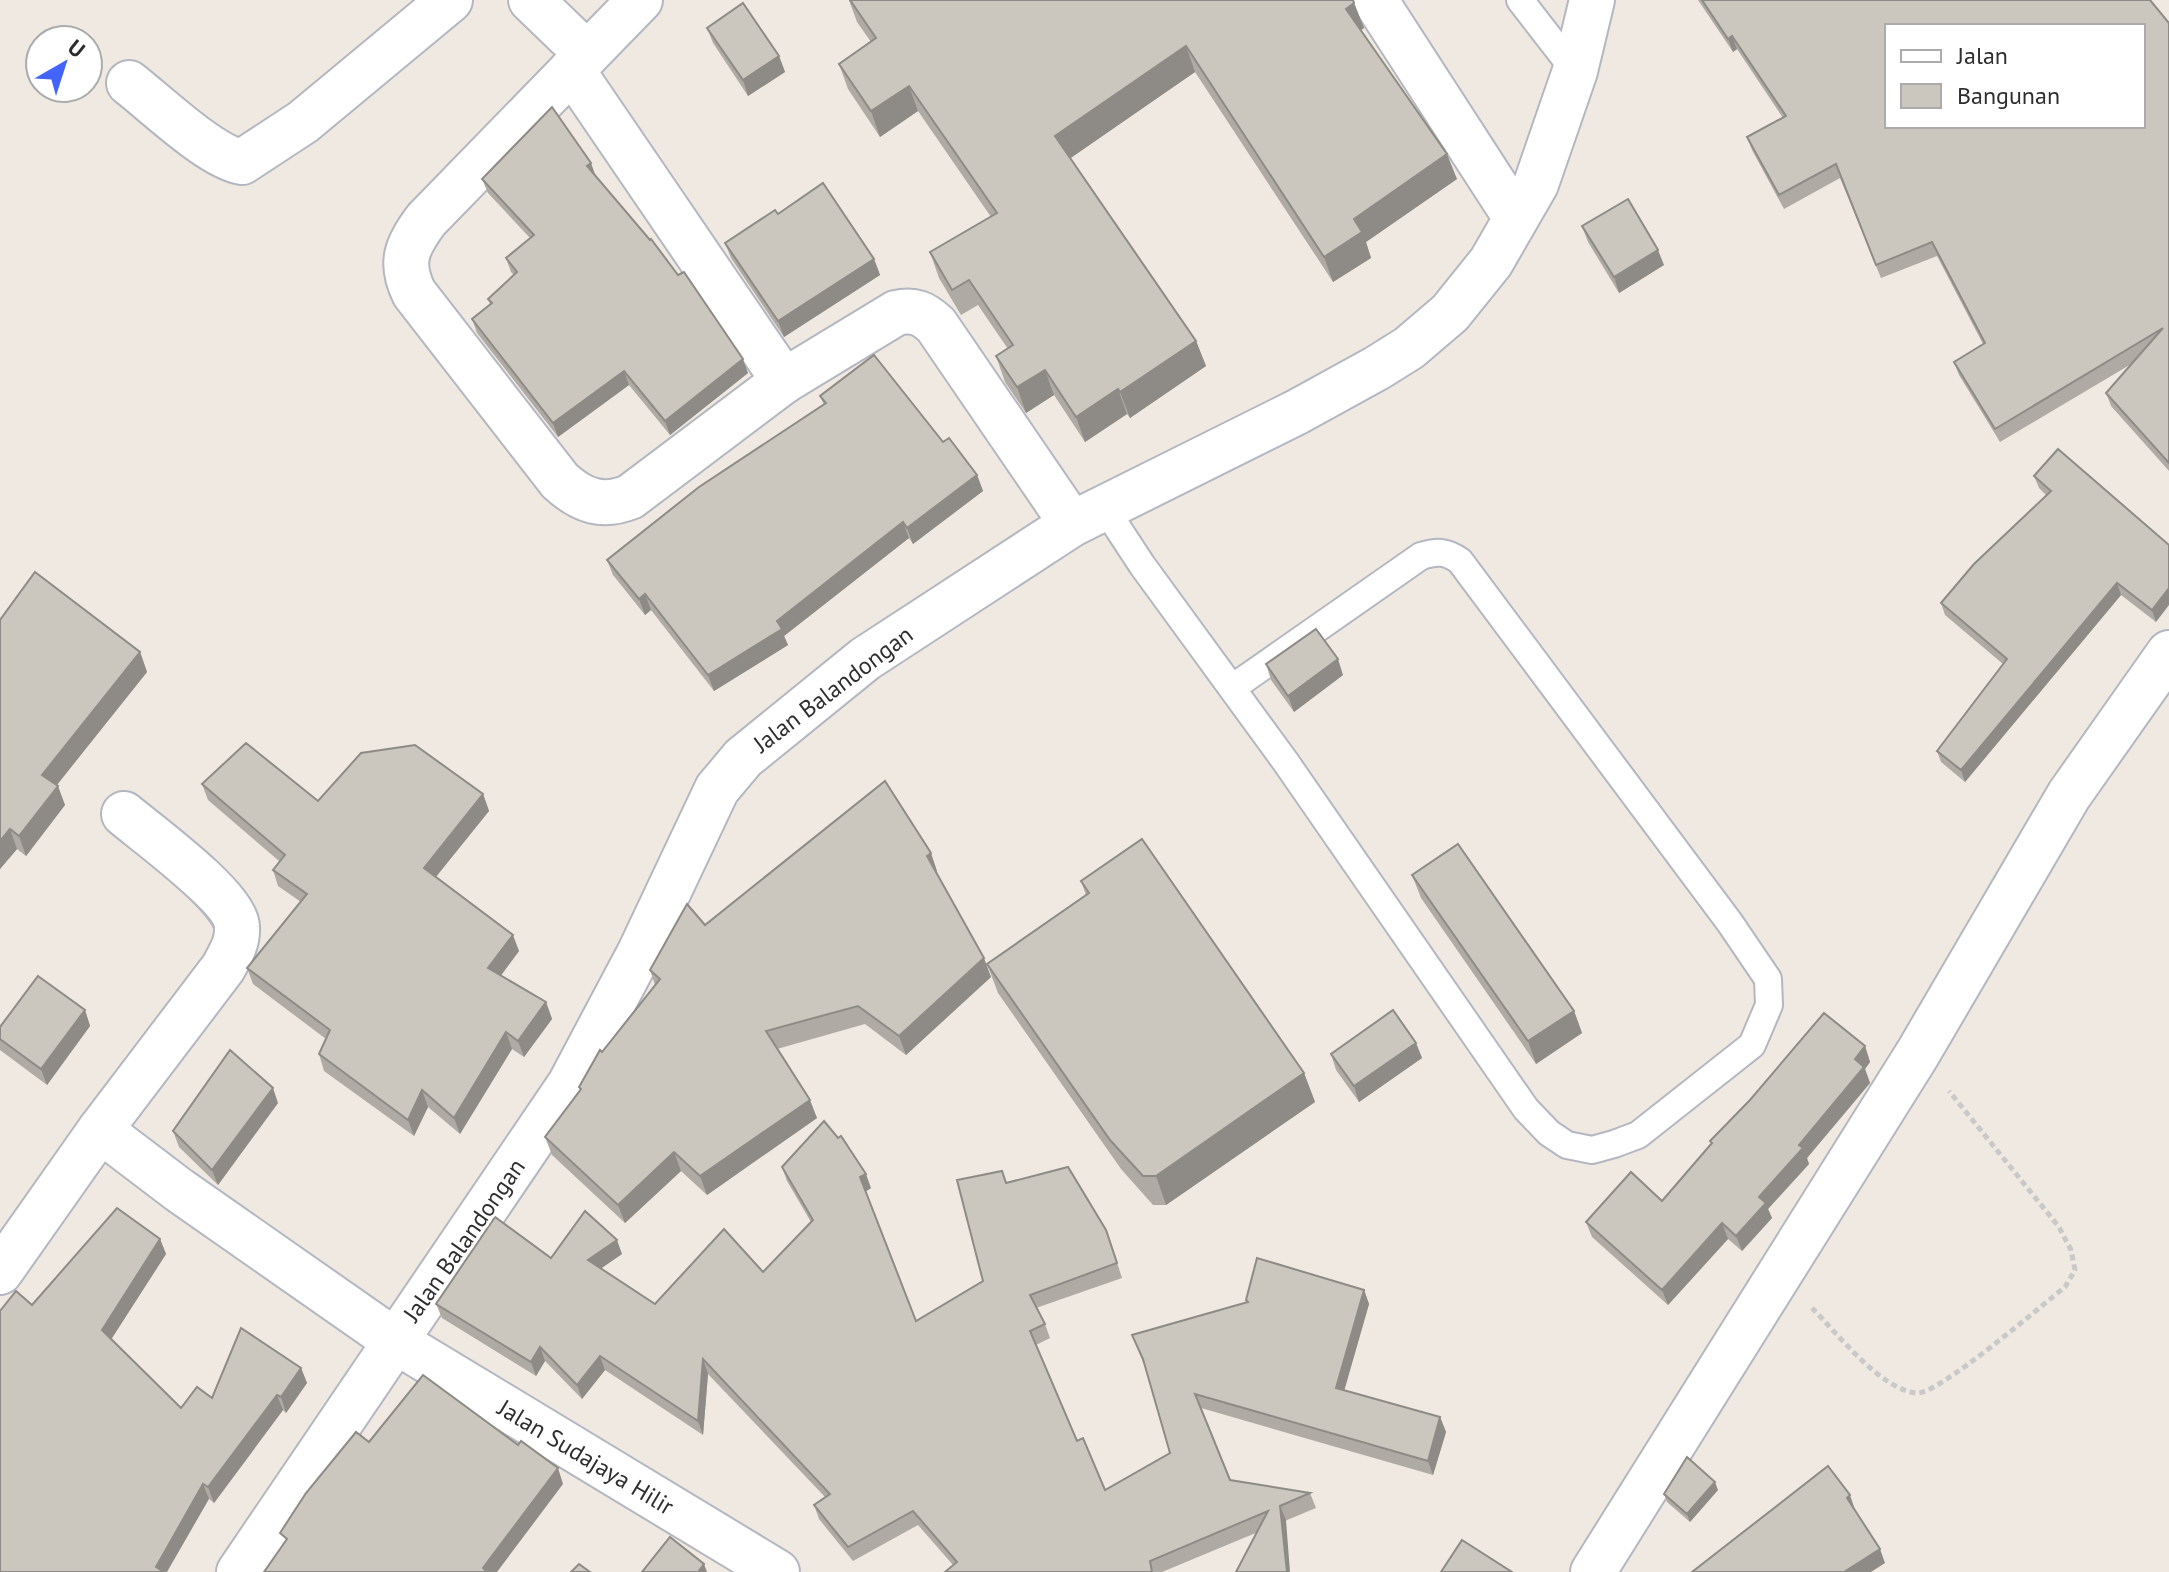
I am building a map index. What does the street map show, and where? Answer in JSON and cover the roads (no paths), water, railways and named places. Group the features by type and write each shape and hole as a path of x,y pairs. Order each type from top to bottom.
{"street":[{"path":"129,83 212,148 230,160 242,162 303,122 450,0"},
{"path":"531,0 579,62 784,381"},
{"path":"640,0 426,220 410,241 405,260 407,278 414,293 560,481 574,494 592,502 613,503 630,497 784,381 896,313 909,310 924,314 936,325 1088,515"},
{"path":"1375,0 1516,218"},
{"name":"Jalan Balandongan","path":"239,1572 570,1084 640,952 717,789 743,758 865,659 1088,515 1297,412 1409,348 1450,313 1491,262 1536,184 1575,71 1592,0"},
{"path":"1593,1572 1918,1053 2069,795 2169,653"},
{"path":"0,1272 100,1130 223,968 236,942 237,924 224,901 124,814"},
{"name":"Jalan Sudajaya Hilir","path":"100,1130 179,1190 395,1341 777,1572"}],"lane":[{"path":"1520,0 1575,71"},
{"path":"1088,515 1142,565 1232,688 1526,1109 1549,1133 1567,1145 1592,1150 1638,1135 1752,1045 1769,1005 1768,979 1730,923 1469,574 1449,553 1435,551 1421,556 1232,688"}]}
